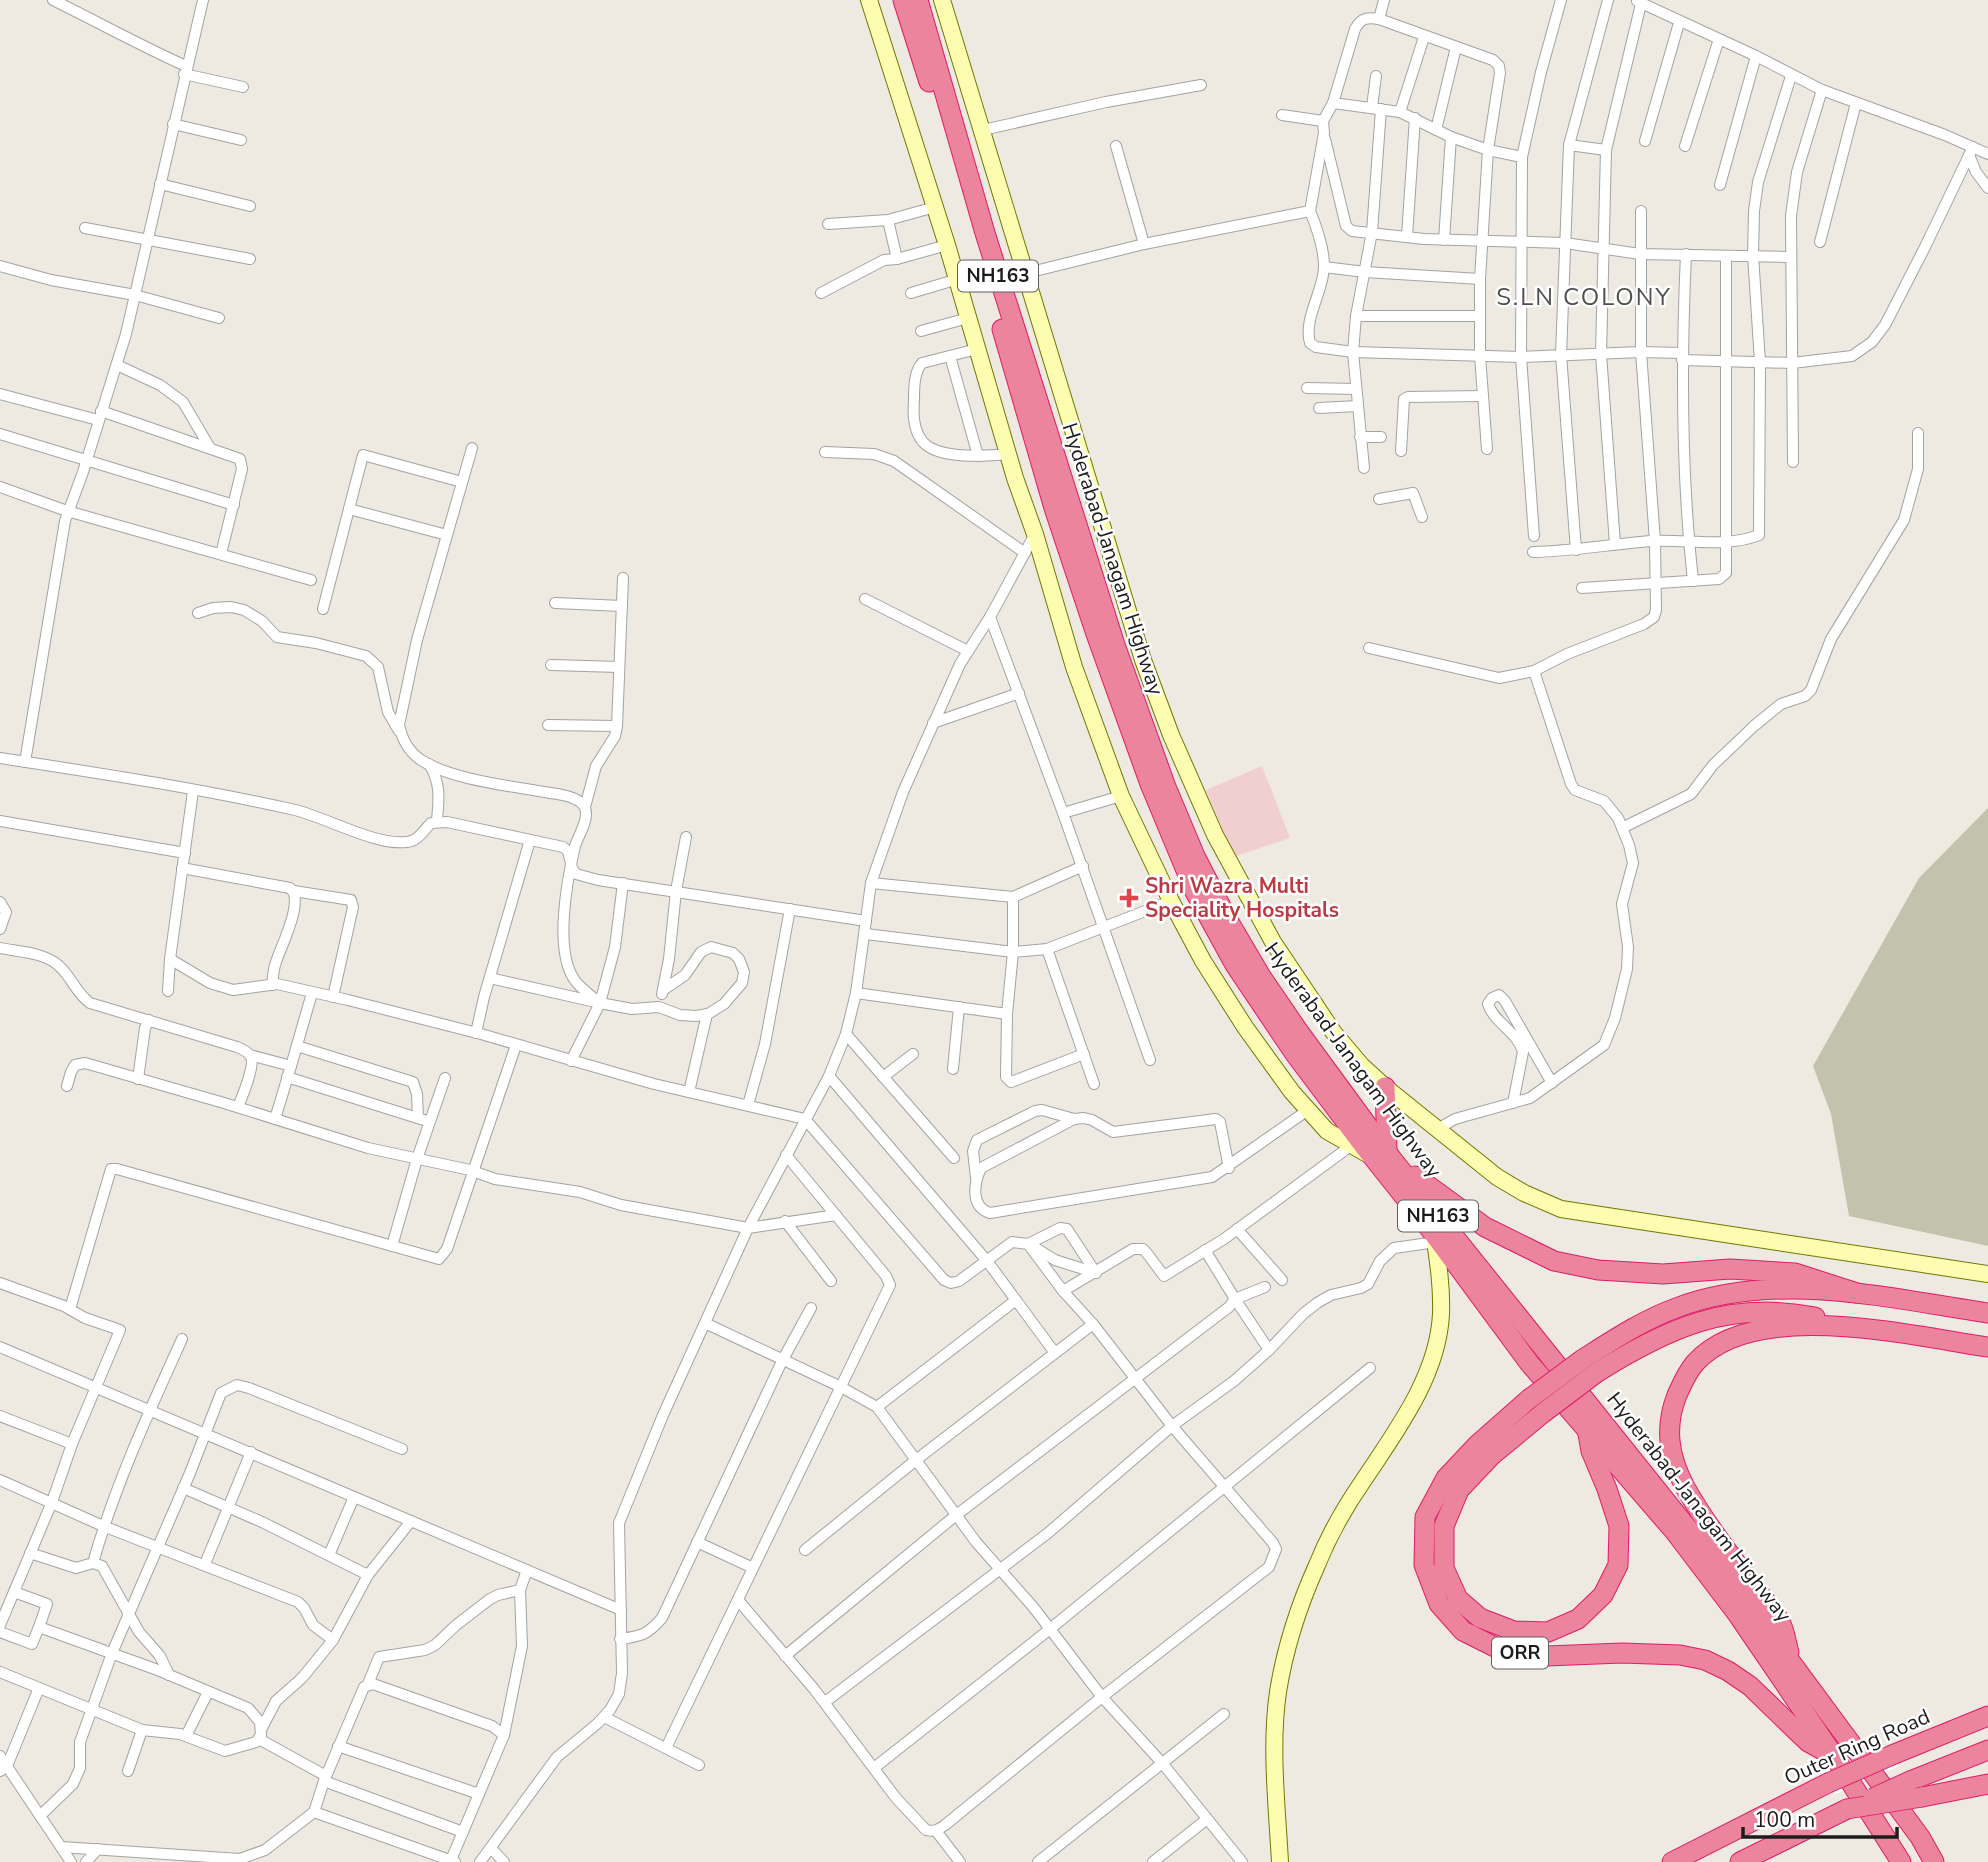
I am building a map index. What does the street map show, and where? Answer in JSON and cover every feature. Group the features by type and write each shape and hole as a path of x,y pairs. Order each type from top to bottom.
{"highway":[{"name":"Hyderabad-Janagam Highway","path":"902,0 1054,508 1096,634 1175,845 1195,892 1235,965 1295,1054 1384,1155 1745,1600 1920,1837 1934,1862"},
{"name":"Hyderabad-Janagam Highway","path":"918,0 985,233 1115,645 1166,787 1200,867 1228,922 1262,978 1384,1155 1435,1238 1530,1364 1675,1532 1738,1615 1834,1756 1900,1862"},
{"path":"1384,1155 1385,1087"},
{"name":"ORR","path":"1384,1155 1485,1227 1554,1261 1598,1270 1662,1274 1730,1269 1795,1273 1857,1293"},
{"name":"ORR","path":"1834,1756 1808,1742 1750,1686 1705,1660 1680,1655 1622,1653 1547,1656 1503,1651 1463,1631 1439,1604 1424,1565 1425,1517 1446,1478 1478,1444 1590,1366 1634,1327 1678,1307 1745,1290 1797,1289 1857,1293 1988,1313"},
{"name":"ORR","path":"1590,1366 1691,1323 1744,1313 1787,1311 1853,1327 1988,1347"},
{"name":"ORR","path":"1792,1664 1781,1623 1717,1537 1672,1460 1669,1431 1673,1406 1695,1363 1713,1348 1747,1332 1793,1325 1853,1327"},
{"name":"ORR","path":"1536,1406 1459,1490 1444,1526 1444,1568 1458,1599 1480,1618 1514,1631 1548,1632 1578,1619 1603,1595 1618,1565 1619,1526 1591,1451 1588,1432"},
{"name":"Outer Ring Road","path":"1672,1862 1828,1783 1988,1716"},
{"path":"1740,1862 1847,1809 1916,1789 1988,1750"},
{"path":"1916,1789 1952,1791 1988,1784"}],"street":[{"path":"53,0 185,70 243,87"},
{"path":"25,762 67,511 117,365 203,0"},
{"path":"869,0 911,126 1074,667 1121,796 1203,961 1245,1027 1292,1092 1327,1131 1352,1145 1384,1155"},
{"path":"942,0 984,130 1143,660 1176,747 1215,835 1273,942 1334,1033 1362,1066 1385,1087 1497,1177 1524,1193 1562,1209 1988,1275"},
{"path":"1379,19 1384,0"},
{"path":"1534,536 1521,357 1522,157 1560,0"},
{"path":"1576,550 1562,355 1569,145 1608,0"},
{"path":"1615,544 1601,354 1606,150 1638,2 1679,23 1719,38 1822,90 1971,151 1988,154"},
{"path":"1487,449 1480,356 1480,279 1488,150 1499,66 1493,60 1379,19 1366,18 1359,21 1324,127 1310,211 1322,250 1324,267 1309,327 1310,343 1316,348 1353,352 1480,356 1521,357 1640,352 1725,362 1792,363 1852,356 1872,342 1885,325 1971,151"},
{"path":"1645,141 1679,23"},
{"path":"1401,112 1424,37"},
{"path":"1685,146 1719,38"},
{"path":"1436,130 1456,47"},
{"path":"1720,185 1756,56"},
{"path":"1364,468 1353,352 1356,316 1372,232 1376,76"},
{"path":"1533,552 1655,541 1726,541 1757,537 1760,532 1760,362 1753,255 1755,197 1791,76"},
{"path":"984,130 1106,102 1202,85"},
{"path":"1793,462 1791,216 1797,172 1822,90"},
{"path":"1333,103 1401,112 1451,137 1488,150 1522,157"},
{"path":"1820,242 1856,103"},
{"path":"1282,115 1324,127"},
{"path":"1407,236 1415,118"},
{"path":"173,124 241,140"},
{"path":"1324,127 1346,226 1352,231 1444,240 1565,243 1640,254 1790,257"},
{"path":"1444,240 1451,137"},
{"path":"1569,145 1606,150"},
{"path":"1116,146 1144,244"},
{"path":"1971,151 1976,172 1988,188"},
{"path":"160,184 250,206"},
{"path":"828,224 888,220 934,207"},
{"path":"1027,273 1144,244 1310,211"},
{"path":"1369,648 1499,678 1534,671 1567,654 1651,621 1656,610 1655,541 1640,352 1641,211"},
{"path":"888,220 897,259"},
{"path":"85,228 250,259"},
{"path":"821,293 884,260 947,245"},
{"path":"1686,254 1682,356 1693,581"},
{"path":"1582,588 1719,579 1727,571 1726,256"},
{"path":"0,266 51,280 135,295 219,318"},
{"path":"1324,267 1480,279"},
{"path":"911,293 958,279"},
{"path":"1356,316 1480,316"},
{"path":"921,331 968,318"},
{"path":"977,349 918,366 914,420 917,433 928,447 955,454 1009,454"},
{"path":"950,356 978,456"},
{"path":"117,365 160,385 183,402 211,449"},
{"path":"1307,388 1356,389"},
{"path":"0,394 100,415 240,459 242,469 221,554"},
{"path":"1401,451 1404,399 1483,396"},
{"path":"1319,408 1357,406"},
{"path":"1622,828 1691,794 1713,765 1754,726 1781,704 1805,696 1811,690 1830,639 1904,520 1918,469 1918,433"},
{"path":"0,434 234,505"},
{"path":"1360,437 1381,437"},
{"path":"401,736 399,725 417,640 472,448"},
{"path":"825,452 874,454 894,461 1025,553"},
{"path":"323,609 363,456 462,482"},
{"path":"0,487 67,511 311,580"},
{"path":"1379,499 1413,493 1422,517"},
{"path":"349,509 447,535"},
{"path":"480,1862 557,1757 604,1717 619,1694 622,1673 619,1523 663,1415 748,1228 829,1076 846,1034 866,934 871,883 903,792 960,664 990,617 1035,534"},
{"path":"600,1003 575,980 566,960 563,935 575,845 586,814 585,807 596,766 615,736 617,726 623,578"},
{"path":"865,599 968,651"},
{"path":"555,603 622,606"},
{"path":"198,613 213,608 231,607 244,610 262,621 276,637 316,643 366,656 378,667 388,712 411,752 429,764 459,776 563,795 585,807"},
{"path":"990,617 1083,866 1102,928 1150,1060"},
{"path":"551,665 620,667"},
{"path":"1438,1128 1455,1119 1530,1098 1604,1045 1615,1018 1627,969 1628,947 1622,904 1633,863 1629,845 1618,818 1604,801 1576,790 1571,784 1534,671"},
{"path":"933,723 1019,693"},
{"path":"548,725 617,726"},
{"path":"0,758 304,813 331,824 390,841 416,840 431,822 437,821 563,847 568,851 576,874 866,921"},
{"path":"429,764 439,786 437,821"},
{"path":"168,991 192,791"},
{"path":"1063,813 1121,796"},
{"path":"0,821 185,853"},
{"path":"659,1007 686,837"},
{"path":"476,1033 530,840"},
{"path":"871,883 1013,897 1083,866"},
{"path":"182,868 351,900 353,907 333,997"},
{"path":"571,1060 600,1003 615,947 623,883"},
{"path":"272,985 275,964 293,915 296,897 294,891"},
{"path":"1013,897 1013,952 1007,1014 1008,1081 1084,1054"},
{"path":"866,934 1013,952 1047,949 1171,901"},
{"path":"0,902 6,912 0,929"},
{"path":"748,1105 765,1044 790,909"},
{"path":"490,978 632,1009 659,1007 680,1015 706,1014 724,1004 741,983 744,972 739,959 733,953 711,947 701,952 685,975 663,990"},
{"path":"0,948 43,957 58,965 80,996 90,1003 237,1047 289,1071 430,1122"},
{"path":"1047,949 1094,1084"},
{"path":"170,959 209,983 233,990 277,984 805,1119 944,1280 955,1283 1012,1242 1028,1244 1055,1260 1096,1273"},
{"path":"275,1119 312,993"},
{"path":"856,993 1007,1014"},
{"path":"1513,1103 1523,1052 1521,1044 1491,1013 1488,1004 1492,998 1499,995 1505,1001 1552,1083"},
{"path":"953,1069 959,1007"},
{"path":"689,1091 706,1014"},
{"path":"138,1079 145,1028 149,1020"},
{"path":"846,1034 954,1158"},
{"path":"70,1309 111,1169 117,1168 439,1259 447,1249 516,1045"},
{"path":"297,1046 413,1082 417,1094 418,1118"},
{"path":"883,1077 913,1054"},
{"path":"238,1107 251,1068 250,1055"},
{"path":"68,1086 71,1072 79,1063 85,1063 368,1148 495,1179 580,1192 621,1205 748,1228 836,1215"},
{"path":"829,1076 986,1261 1055,1353"},
{"path":"392,1246 417,1159 445,1078"},
{"path":"1228,1168 1220,1122 1216,1119 1113,1132 1084,1118 1074,1119 1042,1110 977,1140 973,1151 977,1203 982,1210 990,1213 1212,1177 1228,1168 1308,1110"},
{"path":"976,1178 981,1168 1074,1119"},
{"path":"1063,1290 1138,1248 1146,1252 1164,1276 1237,1229 1352,1145"},
{"path":"666,1748 890,1285 886,1276 786,1155"},
{"path":"785,1221 831,1281"},
{"path":"1028,1244 1063,1227 1096,1273"},
{"path":"1237,1229 1282,1280"},
{"path":"825,1702 1048,1533 1172,1426 1234,1381 1317,1303 1331,1295 1368,1284 1387,1253 1401,1245 1435,1238 1440,1270 1441,1315 1434,1353 1415,1399 1338,1521 1317,1565 1293,1629 1278,1693 1275,1763 1280,1862"},
{"path":"738,1600 825,1702 896,1798 926,1830 936,1831 1269,1567 1276,1549 1273,1543 1172,1426 1028,1244"},
{"path":"1205,1250 1269,1350"},
{"path":"0,1283 120,1330 0,1625"},
{"path":"785,1656 955,1516 1229,1307 1235,1299 1265,1287"},
{"path":"877,1407 1016,1300"},
{"path":"620,1639 649,1632 662,1618 782,1361 811,1308"},
{"path":"705,1323 841,1387 877,1407 955,1516 1000,1567 1102,1697 1163,1764 1242,1862"},
{"path":"805,1550 916,1460 1093,1324"},
{"path":"93,1563 103,1526 149,1411 182,1339"},
{"path":"0,1347 621,1610"},
{"path":"874,1768 1225,1488 1370,1368"},
{"path":"40,1816 73,1784 80,1768 80,1742 112,1653 221,1393 237,1385 402,1449"},
{"path":"0,1416 72,1444"},
{"path":"205,1564 251,1452"},
{"path":"0,1480 103,1526 158,1545 298,1602 313,1625 333,1640"},
{"path":"183,1488 368,1575"},
{"path":"329,1555 354,1497"},
{"path":"0,1672 142,1730 186,1736 225,1751 247,1746 260,1733 276,1701 302,1678 333,1640 368,1575 411,1521"},
{"path":"697,1542 752,1568"},
{"path":"30,1553 76,1568 93,1563 102,1566 139,1632 160,1656 169,1675"},
{"path":"314,1812 453,1861 503,1735 522,1646 520,1590 527,1570"},
{"path":"61,1847 240,1859 265,1850 314,1812 338,1746 379,1657 425,1650 435,1645 490,1599 520,1590"},
{"path":"0,1632 32,1644 47,1604 14,1592"},
{"path":"39,1626 248,1708 260,1733 325,1779 463,1832"},
{"path":"368,1684 390,1689 492,1726 503,1735"},
{"path":"3,1769 39,1688"},
{"path":"186,1736 208,1692"},
{"path":"1038,1862 1224,1714"},
{"path":"604,1717 699,1765"},
{"path":"128,1771 142,1730"},
{"path":"338,1746 479,1794"},
{"path":"0,1756 3,1769 40,1816 71,1862"},
{"path":"1153,1862 1207,1819"},
{"path":"936,1831 960,1862"},
{"path":"491,1848 503,1862"},
{"path":"86,1862 97,1849"}],"shaded area":[{"path":"1262,766 1290,838 1233,857 1206,790"},
{"path":"1988,808 1988,1246 1849,1216 1831,1114 1813,1066 1919,878"}],"pier":[{"path":"1875,1733 1899,1766 1836,1794 1812,1761"}],"place":[{"name":"Shri Wazra Multi Speciality Hospitals","path":"1129,898"}],"district":[{"name":"S.LN COLONY","path":"1584,297"}]}
